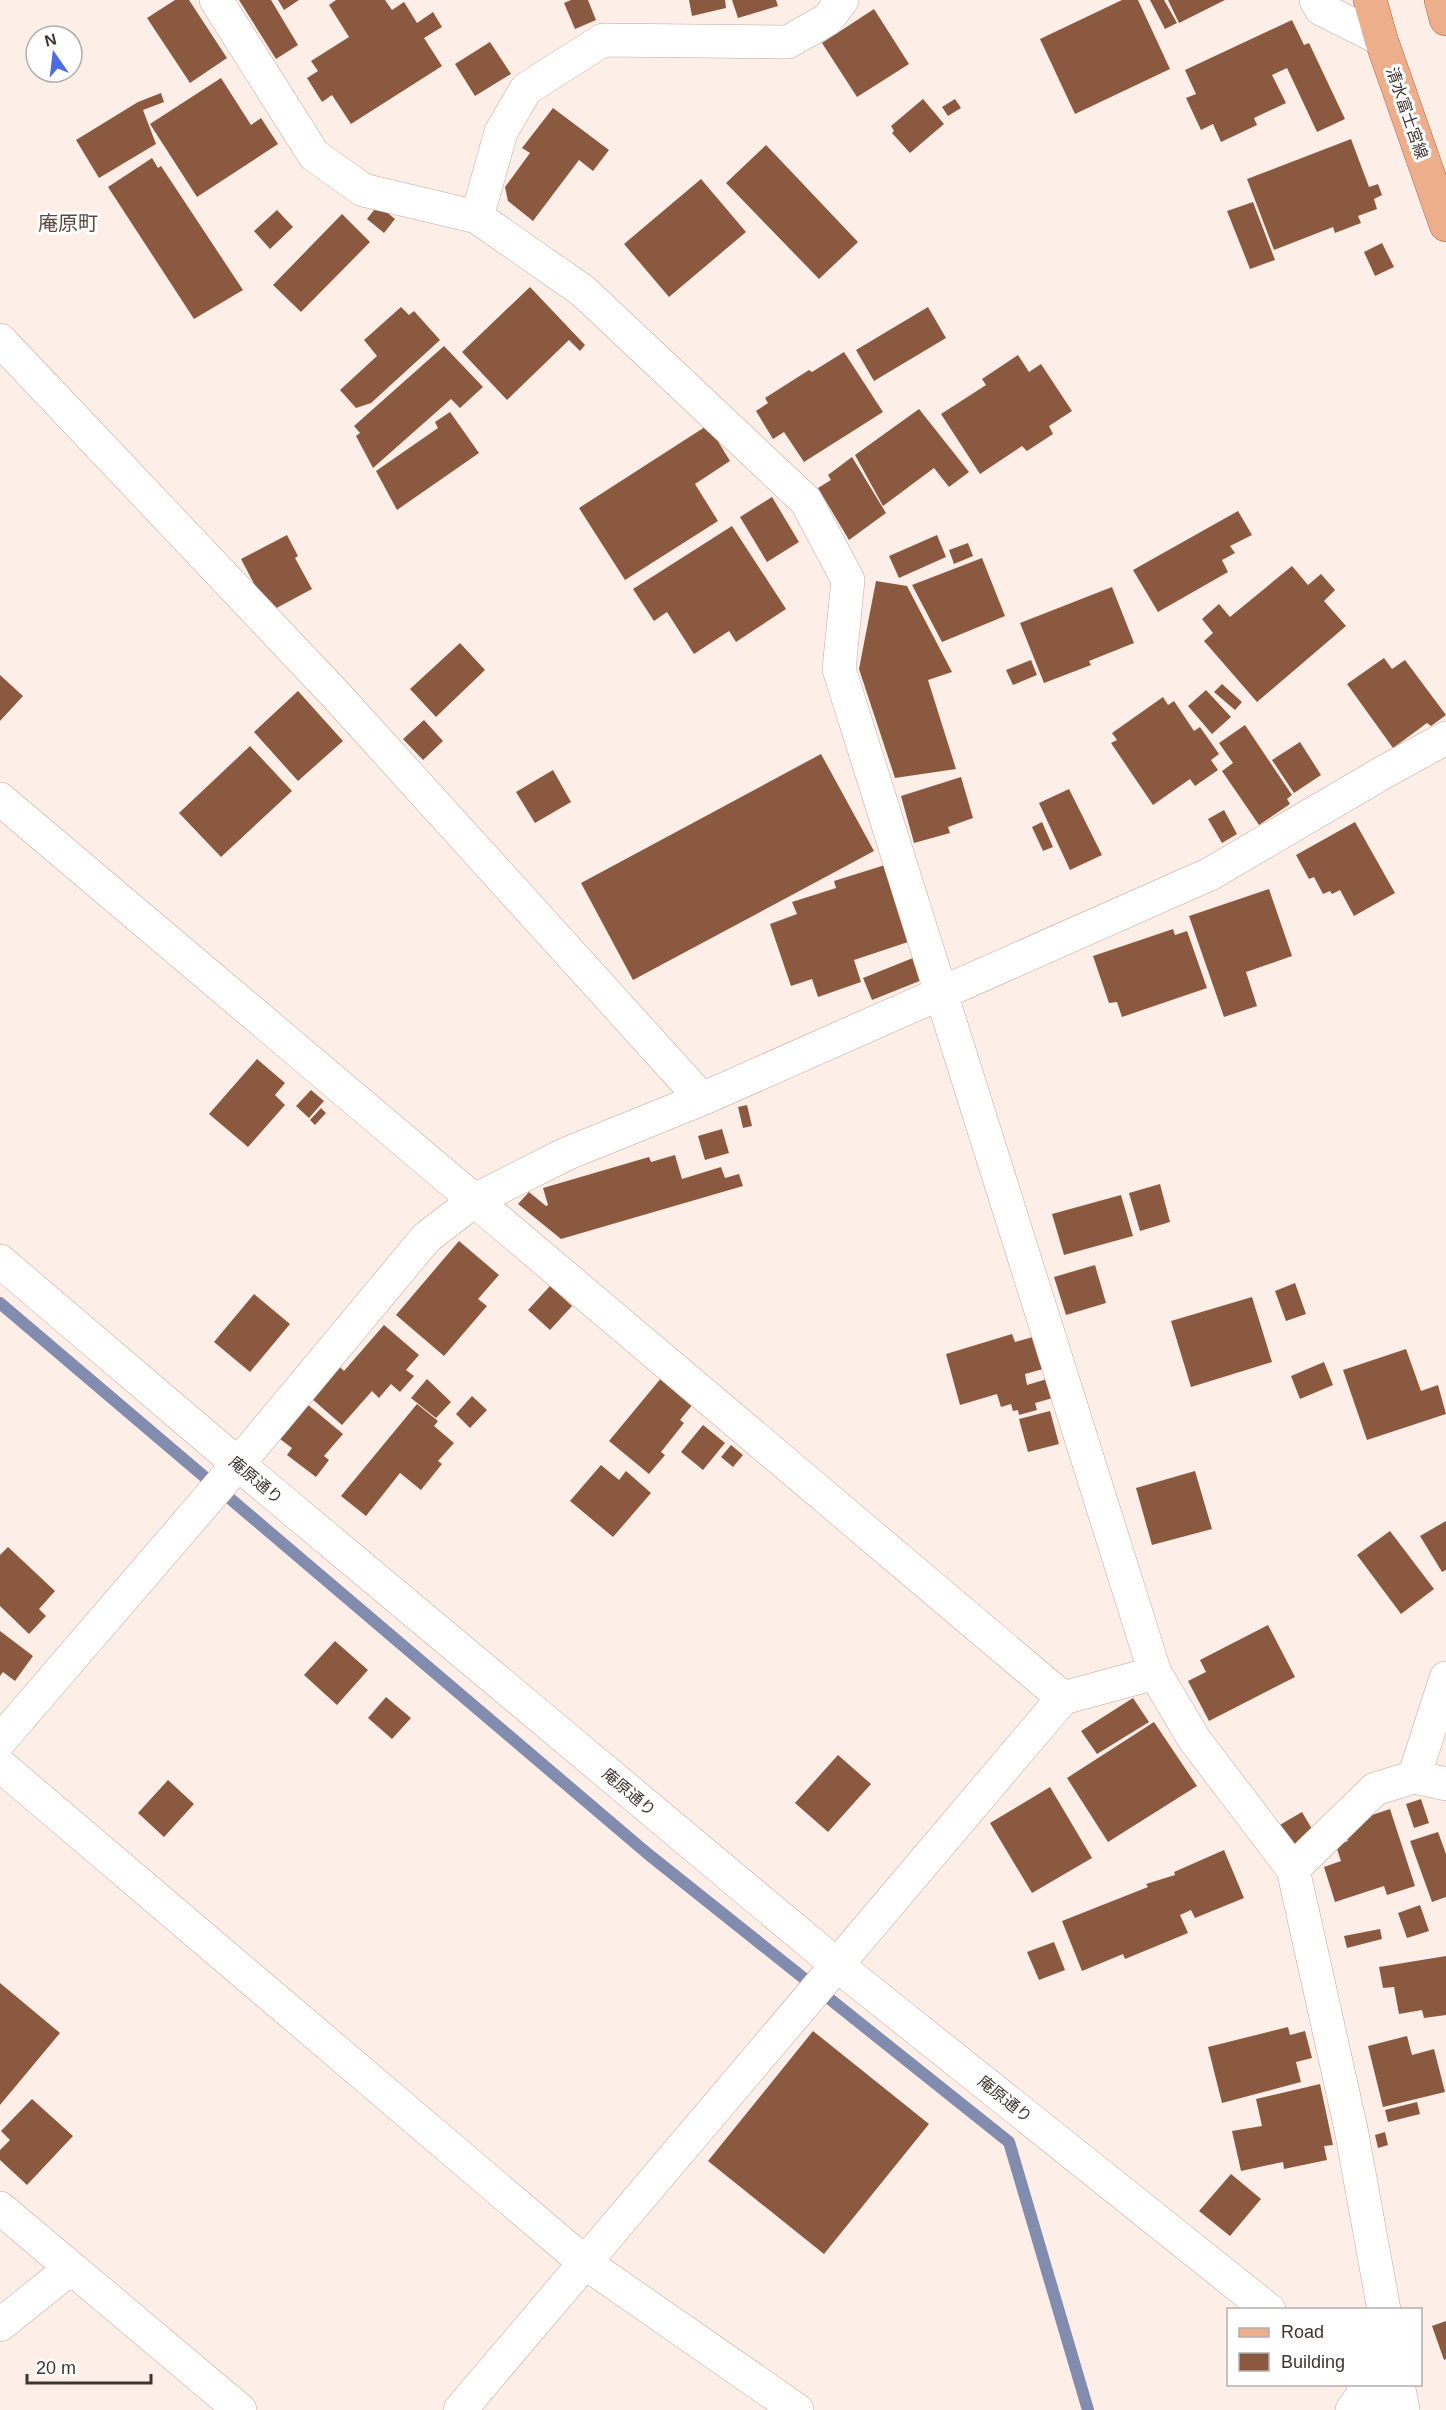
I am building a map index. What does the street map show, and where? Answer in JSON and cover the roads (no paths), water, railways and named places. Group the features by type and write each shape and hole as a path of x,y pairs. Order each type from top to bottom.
{"main road":[{"name":"清水富士宮線","path":"1370,0 1381,39 1446,225"},
{"path":"1441,0 1446,19"}],"street":[{"path":"216,0 314,155 363,190 477,217 584,291 806,501 848,580 839,669 1155,1672 1194,1739 1293,1869 1351,2130 1384,2308"},
{"path":"477,217 501,132 526,89 603,40 788,42 828,19 842,0"},
{"path":"1316,0 1321,9 1381,39"},
{"path":"0,340 335,694 702,1100"},
{"path":"0,1741 238,1464 426,1238 475,1200 566,1154 702,1100 1210,874 1446,738"},
{"path":"0,799 1063,1698"},
{"name":"庵原通り","path":"0,1261 238,1464 837,1965 1266,2308"},
{"path":"460,2410 1063,1698 1155,1672"},
{"path":"1414,1777 1446,1678"},
{"path":"0,1765 584,2262 797,2410"},
{"path":"1293,1869 1375,1789 1414,1777 1446,1784"},
{"path":"0,2208 240,2410"},
{"path":"0,2325 71,2268"},
{"path":"1370,2392 1393,2410"},
{"path":"1370,2392 1403,2410"}],"waterway":[{"path":"0,1303 648,1854 1009,2142 1088,2410"}],"district":[{"name":"庵原町","path":"68,223"}]}
